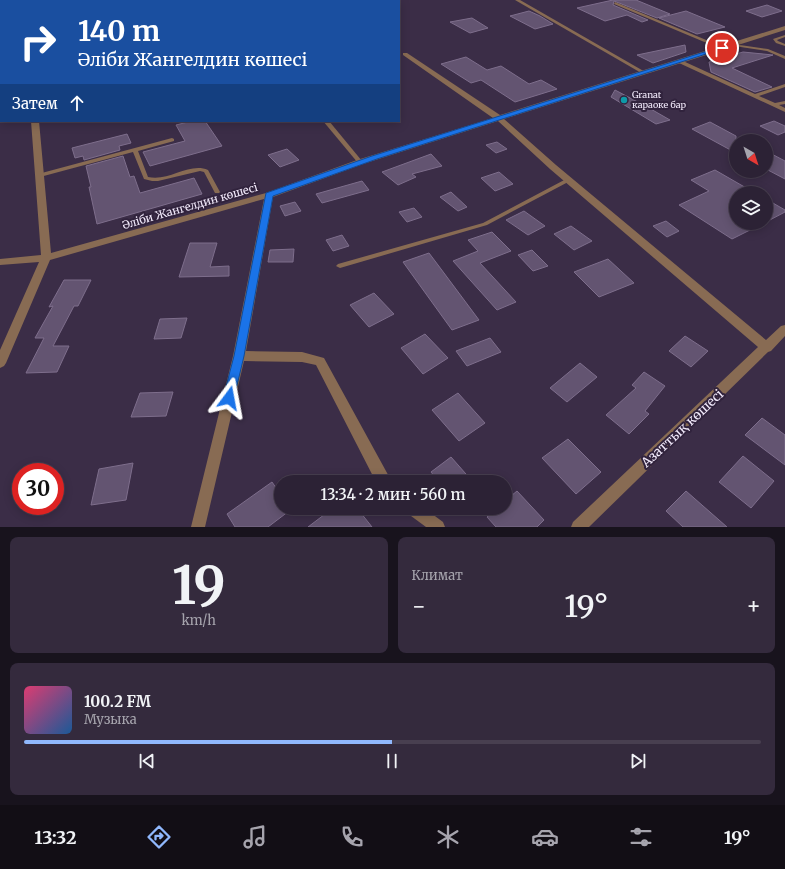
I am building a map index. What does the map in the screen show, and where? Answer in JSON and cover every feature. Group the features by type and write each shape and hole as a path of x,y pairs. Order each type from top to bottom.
{"street":[{"name":"Әліби Жангелдин көшесі","path":"0,262 46,258 269,195 360,162 785,28"},
{"path":"405,54 499,118 568,180 767,348"},
{"path":"0,363 46,258 36,122"},
{"path":"198,527 239,356 269,195"},
{"name":"Азаттық көшесі","path":"578,527 767,348 785,329"},
{"path":"239,356 302,357 320,361 378,475"},
{"path":"422,515 438,527"}],"lane":[{"path":"517,0 645,73"},
{"path":"615,3 722,48"},
{"path":"785,36 775,39 777,42 785,46"},
{"path":"734,45 768,50 785,58"},
{"path":"681,62 785,110"},
{"path":"755,96 785,85"},
{"path":"774,106 785,102"},
{"path":"327,122 360,162"},
{"path":"40,175 172,140"},
{"path":"135,150 146,178 152,180 160,179 201,169 206,171 217,192"},
{"path":"340,266 485,224 568,180"}],"building":[{"path":"613,0 636,0 670,14 657,18 614,1 613,5 648,20 642,22 627,15 605,21 577,8"},
{"path":"767,5 782,11 762,17 746,11"},
{"path":"529,11 553,24 535,29 510,16"},
{"path":"686,11 725,27 697,34 659,18"},
{"path":"472,18 488,28 470,33 450,22"},
{"path":"685,45 686,52 653,63 637,55"},
{"path":"743,52 773,55 732,68 772,87 755,92 711,72 709,62"},
{"path":"466,57 487,70 501,66 529,84 541,80 557,89 515,102 481,80 471,83 441,64"},
{"path":"615,90 670,120 656,124 611,97"},
{"path":"774,121 785,126 785,132 778,135 760,126"},
{"path":"188,122 206,122 222,146 150,166 143,152 185,141 176,125"},
{"path":"710,122 732,134 729,134 729,149 692,129"},
{"path":"127,134 131,143 119,146 120,150 84,160 83,156 75,158 72,148"},
{"path":"497,142 507,149 496,153 486,145"},
{"path":"287,149 299,160 280,167 268,155"},
{"path":"431,154 442,166 412,174 416,177 398,185 382,172"},
{"path":"773,155 785,161 785,179 773,173"},
{"path":"123,156 130,177 134,176 140,193 194,178 202,194 97,224 86,166"},
{"path":"715,170 743,186 729,186 729,230 750,230 732,239 679,205 709,191 691,180"},
{"path":"499,172 513,184 495,191 481,178"},
{"path":"362,181 369,190 322,203 316,194"},
{"path":"451,192 467,207 458,211 440,197"},
{"path":"295,202 301,211 285,216 280,206"},
{"path":"773,203 785,210 785,212 773,218"},
{"path":"414,208 422,217 407,222 399,212"},
{"path":"524,211 545,226 528,235 506,220"},
{"path":"666,221 679,231 667,237 653,226"},
{"path":"571,226 592,241 574,250 554,234"},
{"path":"492,232 511,251 480,263 516,302 497,310 453,261 478,251 468,240"},
{"path":"342,235 349,246 333,251 326,240"},
{"path":"190,243 217,243 210,267 229,266 229,276 179,277"},
{"path":"294,249 293,262 268,262 270,250"},
{"path":"532,250 548,266 533,271 518,255"},
{"path":"429,253 479,320 452,330 403,262"},
{"path":"608,259 634,283 599,297 574,272"},
{"path":"64,280 91,280 78,306 74,306 53,346 69,346 57,372 26,373 44,338 35,338 53,306 49,307"},
{"path":"374,293 394,314 369,327 350,305"},
{"path":"187,318 181,338 154,339 160,319"},
{"path":"425,334 448,358 423,374 401,348"},
{"path":"685,336 708,351 691,367 669,351"},
{"path":"490,338 501,352 467,366 456,351"},
{"path":"580,363 597,377 567,402 550,388"},
{"path":"644,372 665,386 645,411 649,414 629,434 606,415 636,388 632,385"},
{"path":"173,392 166,416 131,417 140,393"},
{"path":"458,393 485,423 459,441 432,410"},
{"path":"762,418 785,435 785,465 745,435"},
{"path":"568,439 601,472 576,494 542,458"},
{"path":"743,456 774,481 751,508 719,482"},
{"path":"451,457 467,475 433,475 431,472"},
{"path":"133,463 126,500 91,505 99,469"},
{"path":"272,482 274,485 274,515 284,515 268,527 235,527 227,514"},
{"path":"517,491 544,520 537,527 496,527 487,517 489,515 512,515 512,495"},
{"path":"686,491 727,527 683,527 666,511"},
{"path":"324,515 363,515 372,527 308,527"}],"place":[{"name":"Granat караоке бар","path":"624,100"}],"route":[{"path":"229,398 239,356 269,195 374,158 722,48"}]}
